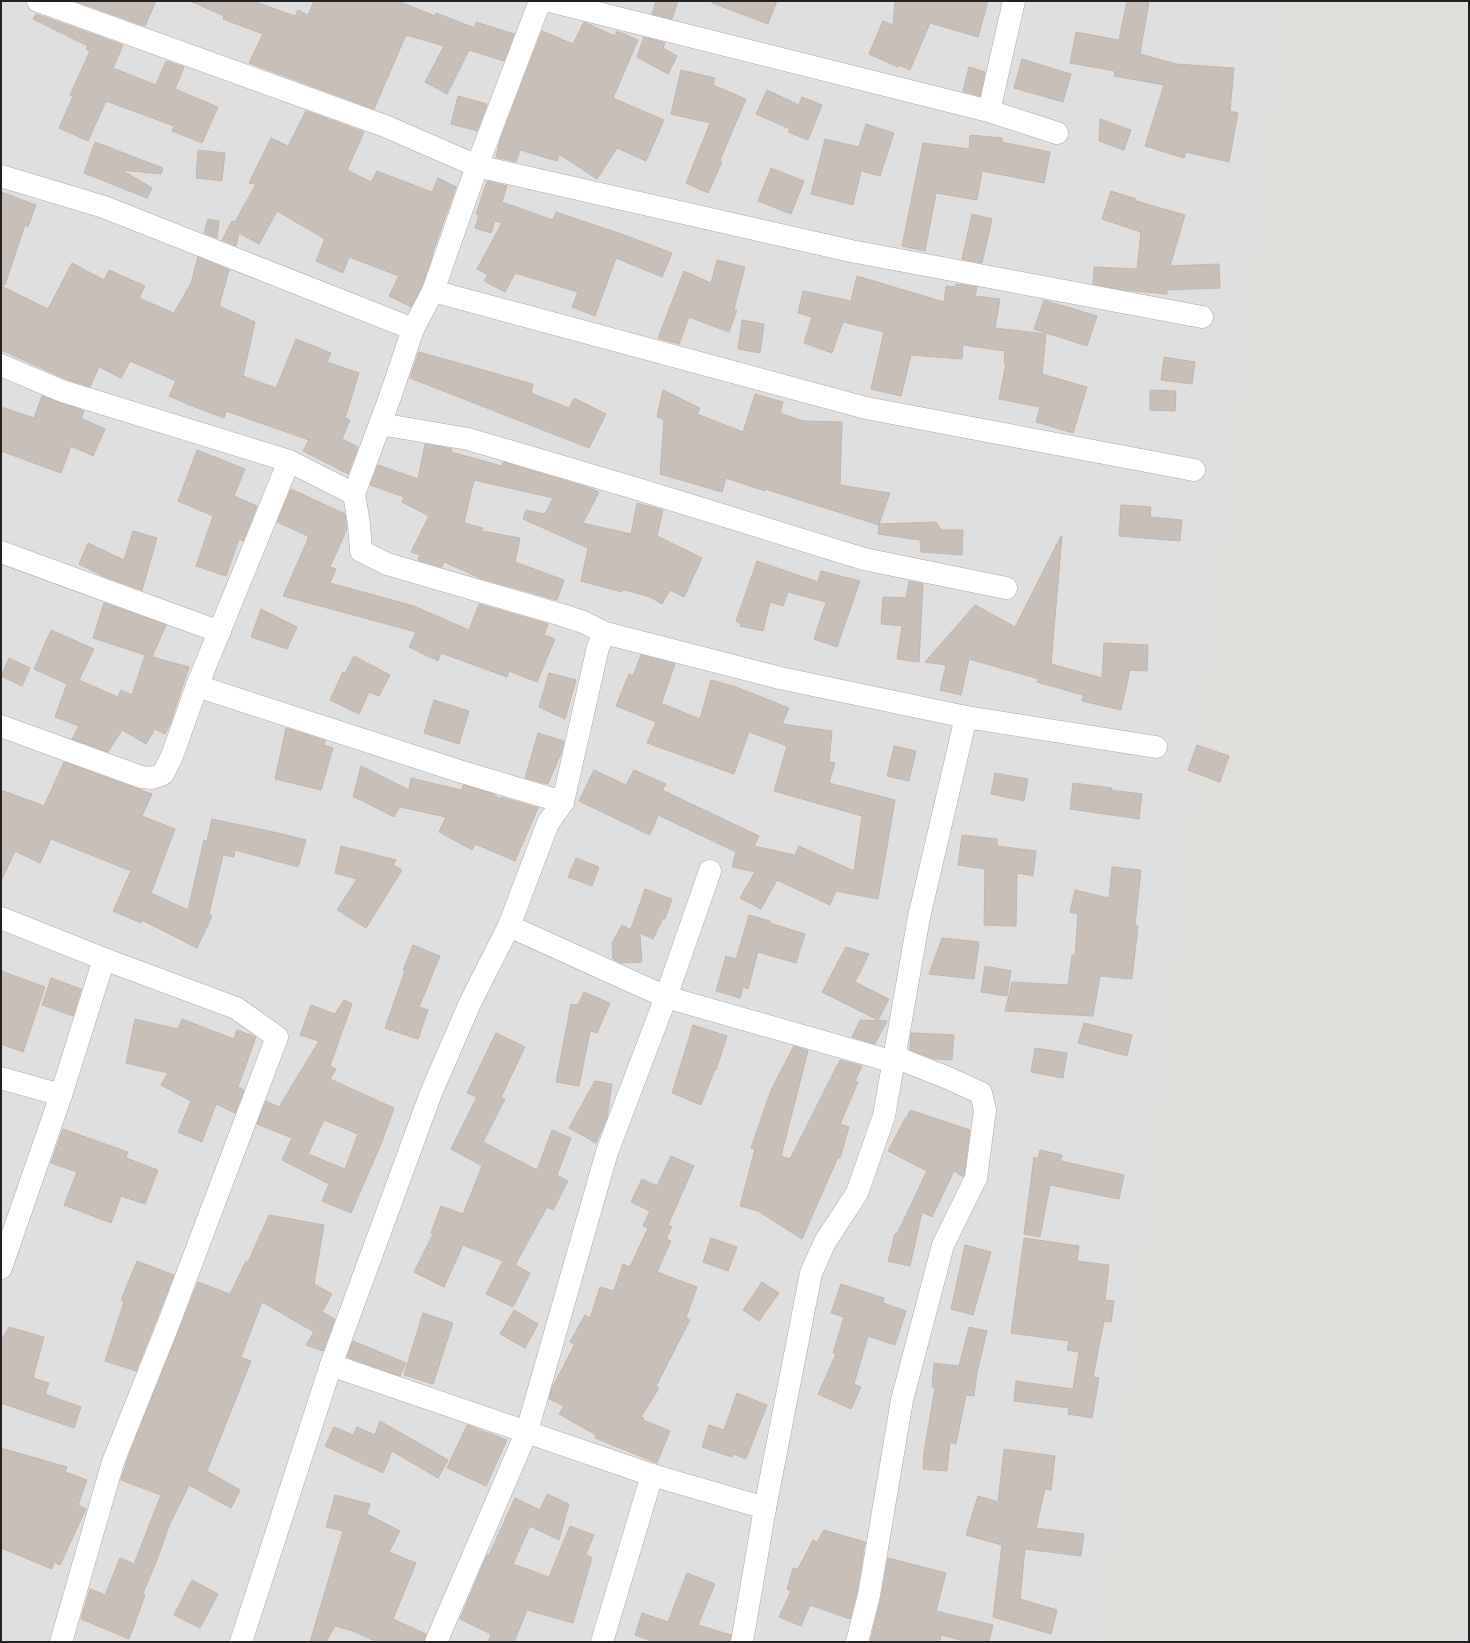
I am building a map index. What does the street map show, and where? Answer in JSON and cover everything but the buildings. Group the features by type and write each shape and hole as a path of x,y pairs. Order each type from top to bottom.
{"street":[{"path":"38,1 385,126 477,166 851,251 1202,317"},
{"path":"540,1 477,166 433,290 412,329 380,424 354,494 360,524 361,551 387,564 562,615 583,622 605,633 780,678 966,717 1156,747"},
{"path":"550,1 989,111 1057,133"},
{"path":"989,111 1014,1"},
{"path":"1,176 104,207 412,329"},
{"path":"433,290 866,408 1194,470"},
{"path":"1,365 62,391 289,461 354,494"},
{"path":"380,424 468,439 864,559 1006,588"},
{"path":"1,726 141,777 152,778 163,774 172,756 197,686 289,461"},
{"path":"1,552 220,632"},
{"path":"241,1642 331,1365 431,1093 470,1004 509,926 548,823 563,802 598,647 605,633"},
{"path":"197,686 462,772 563,802"},
{"path":"742,1642 765,1508 812,1273 826,1242 857,1193 884,1116 919,917 966,717"},
{"path":"436,1642 527,1431 607,1152 666,997 710,871"},
{"path":"1,918 236,1008 277,1037 168,1325 113,1462 61,1642"},
{"path":"509,926 666,997 894,1062 900,1059 981,1093 985,1110 976,1178 943,1244 902,1400 869,1595 857,1642"},
{"path":"1,1268 60,1095 104,958"},
{"path":"1,1078 60,1095"},
{"path":"331,1365 652,1475 765,1508"},
{"path":"602,1642 652,1475"}],"shaded area":[{"path":"1,1 1286,1 1144,1257 1103,1642 1,1642"},
{"path":"1286,1 1469,1 1469,1642 1103,1642 1144,1257"}]}
